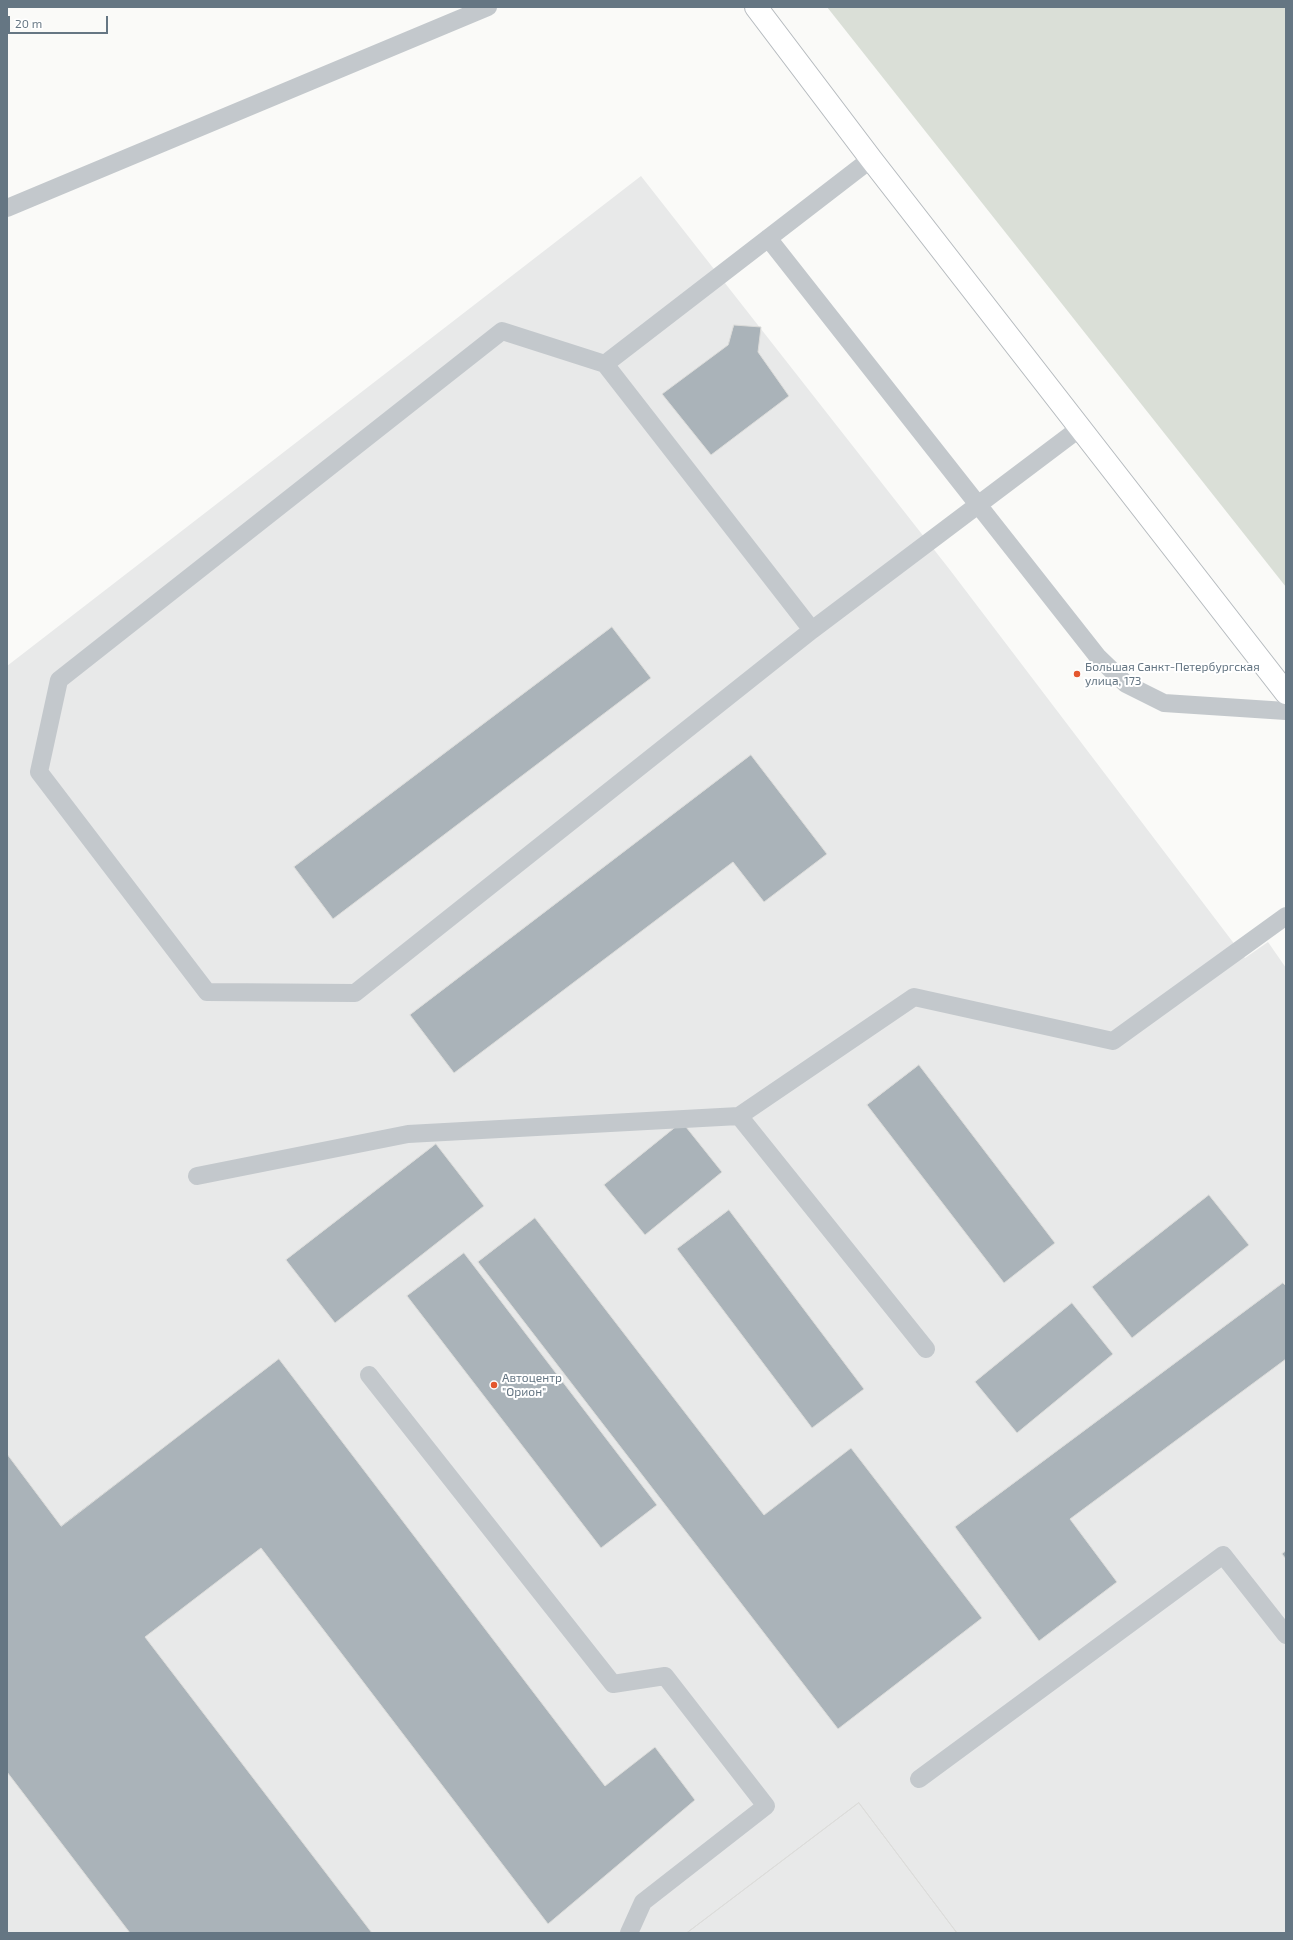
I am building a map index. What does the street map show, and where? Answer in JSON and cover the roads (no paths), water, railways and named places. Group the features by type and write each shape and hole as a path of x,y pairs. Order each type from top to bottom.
{"main road":[{"path":"756,7 871,159 1286,693"}],"lane":[{"path":"7,208 488,7"},
{"path":"605,364 871,159"},
{"path":"768,238 1098,657 1126,684 1164,703 1286,711"},
{"path":"812,630 605,364 502,331 60,680 38,772 207,992 356,993 812,630 1080,428"},
{"path":"197,1176 408,1134 739,1116 914,997 1113,1041 1286,916"},
{"path":"739,1116 926,1350"},
{"path":"369,1375 612,1684 665,1676 766,1806 643,1902 629,1933"},
{"path":"919,1779 1223,1555 1286,1635"}],"place":[{"name":"Большая Санкт-Петербургская улица, 173","path":"1077,674"},
{"name":"Автоцентр \"Орион\"","path":"494,1385"}]}
